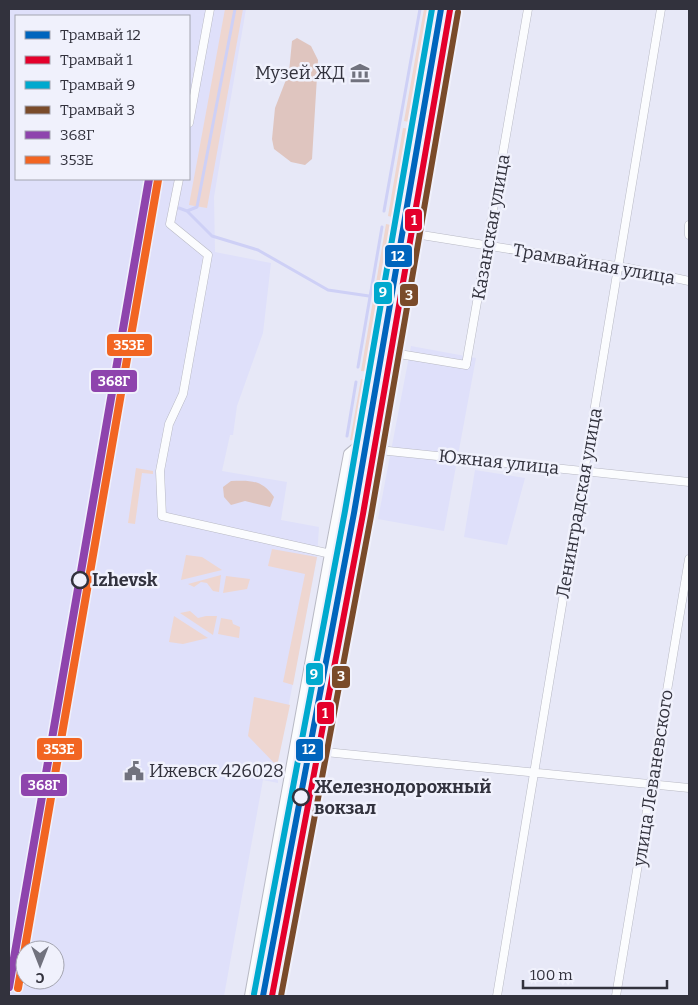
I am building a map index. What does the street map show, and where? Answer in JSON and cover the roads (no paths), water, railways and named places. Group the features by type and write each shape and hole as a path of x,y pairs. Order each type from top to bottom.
{"main road":[{"path":"269,996 449,9"},
{"path":"251,996 331,554 358,509"}],"street":[{"path":"190,119 210,9"},
{"name":"Казанская улица","path":"387,352 466,365 489,246 528,9"},
{"name":"Ленинградская улица","path":"497,996 661,9"},
{"path":"179,180 170,224 208,255 183,394 169,424 160,471 162,516 331,554 349,454 372,435"},
{"path":"689,225 689,234"},
{"name":"Трамвайная улица","path":"409,233 618,266 689,281"},
{"name":"Южная улица","path":"369,449 689,482"},
{"name":"улица Леваневского","path":"616,996 653,784 689,559"},
{"path":"315,750 533,774 689,788"}],"waterway":[{"path":"179,208 187,211 197,207 235,9"},
{"path":"384,211 420,9"},
{"path":"187,211 212,236 258,250 328,290 369,296"},
{"path":"358,367 382,227"},
{"path":"347,436 356,382"}],"tram line":[{"name":"9","path":"254,994 345,511 432,9"},
{"name":"12","path":"263,996 354,513 441,9"},
{"name":"1","path":"272,996 363,514 450,10"},
{"name":"3","path":"281,996 371,516 458,12"}],"place":[{"name":"Музей ЖД","path":"360,73"},
{"name":"Izhevsk","path":"80,580"},
{"name":"Ижевск 426028","path":"134,771"},
{"name":"Железнодорожный вокзал","path":"301,797"}]}
